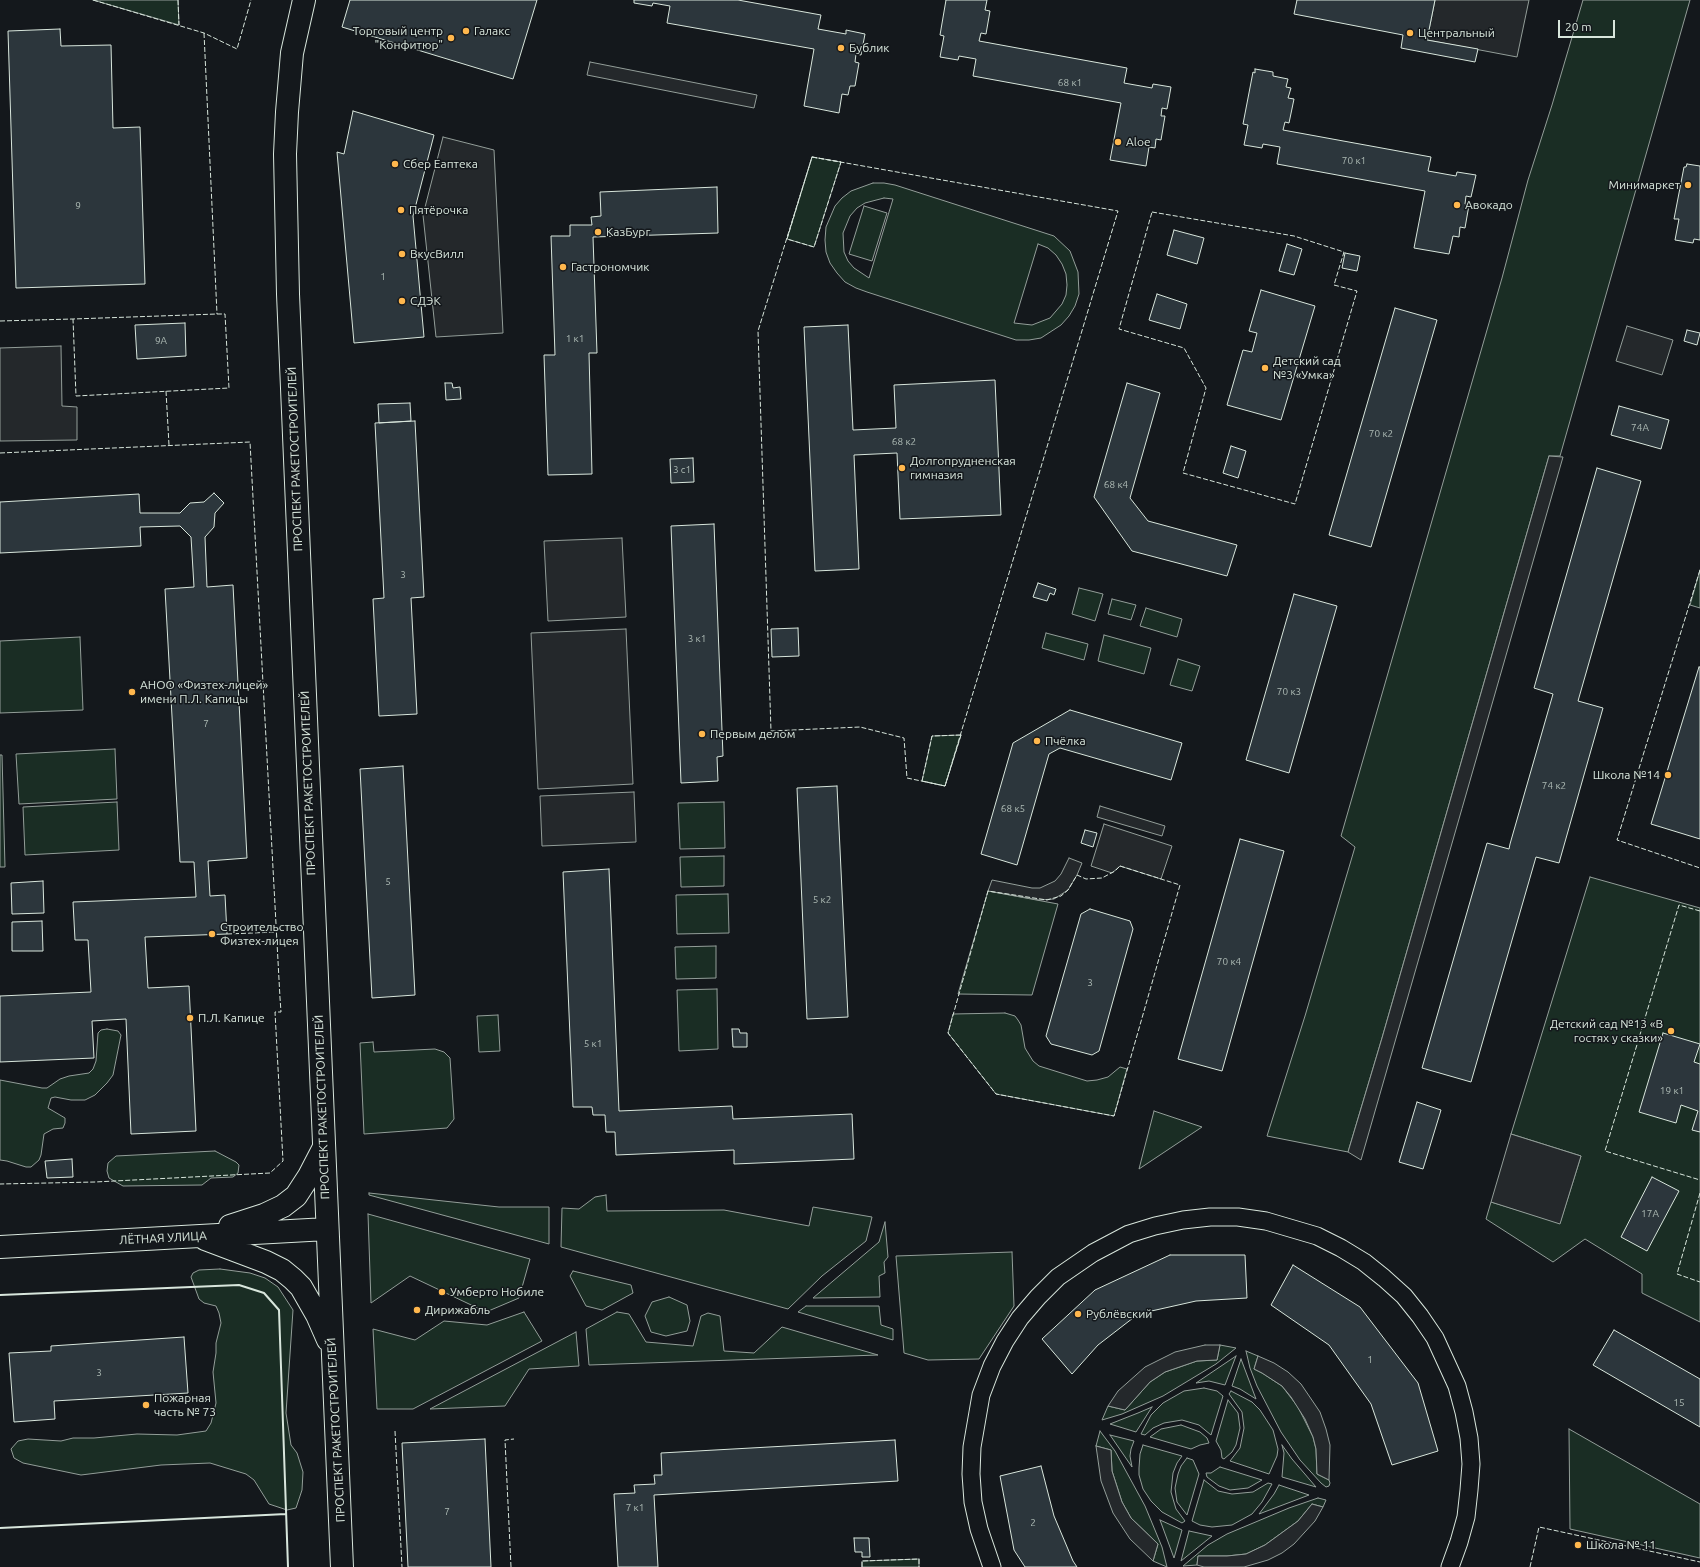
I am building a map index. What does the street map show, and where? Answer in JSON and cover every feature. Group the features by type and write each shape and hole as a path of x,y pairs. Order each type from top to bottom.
{"main road":[{"name":"ПРОСПЕКТ РАКЕТОСТРОИТЕЛЕЙ","path":"304,0 292,53 287,106 285,154 288,294 342,1567"},
{"path":"198,1236 264,1216 283,1206 296,1196 309,1176 324,1146"},
{"name":"ЛЁТНАЯ УЛИЦА","path":"0,1247 327,1229"},
{"path":"198,1236 266,1262 282,1270 293,1279 300,1287 317,1315 333,1350"}],"street":[{"path":"992,1567 979,1529 973,1502 971,1474 972,1447 981,1395 992,1366 1005,1341 1020,1318 1038,1296 1058,1277 1093,1252 1129,1234 1155,1226 1183,1220 1210,1217 1238,1217 1283,1225 1317,1236 1364,1262 1404,1296 1420,1316 1435,1338 1457,1386 1469,1438 1470,1464 1466,1516 1450,1567"}],"green space":[{"path":"93,0 178,0 179,25"},
{"path":"1583,0 1690,0 1560,456 1549,456 1348,1152 1267,1136 1305,1016 1355,847 1341,836 1502,278 1528,180"},
{"path":"812,157 841,162 814,247 787,239"},
{"path":"873,183 895,185 1054,236 1070,251 1078,272 1079,294 1075,306 1061,325 1041,338 1016,340 856,288 845,282 830,263 826,252 825,240 826,227 835,206 851,191","holes":["884,198 893,199 869,278 854,268 848,261 844,252 843,233 850,216 857,208 865,203","1038,244 1048,248 1056,255 1062,264 1066,274 1066,295 1062,304 1050,318 1032,325 1014,323"]},
{"path":"864,206 887,213 872,261 849,254"},
{"path":"1700,570 1700,608 1690,605"},
{"path":"1079,588 1103,594 1095,621 1072,614"},
{"path":"1112,599 1136,605 1131,620 1108,614"},
{"path":"1146,608 1182,619 1177,637 1140,626"},
{"path":"1046,633 1088,644 1084,660 1042,648"},
{"path":"1104,635 1151,648 1144,674 1098,661"},
{"path":"80,637 83,710 0,713 0,641"},
{"path":"1178,659 1200,666 1192,691 1170,685"},
{"path":"961,735 945,786 922,781 932,736"},
{"path":"115,749 117,799 19,804 16,754"},
{"path":"0,755 2,755 5,867 0,867"},
{"path":"117,802 119,850 25,855 23,807"},
{"path":"724,802 725,848 680,849 678,803"},
{"path":"724,856 724,886 681,887 680,857"},
{"path":"1590,877 1700,908 1700,1322 1642,1293 1642,1274 1585,1239 1553,1262 1486,1219 1491,1202 1560,1223 1581,1156 1511,1134"},
{"path":"988,891 1058,904 1032,995 958,994"},
{"path":"728,894 729,933 677,934 676,895"},
{"path":"716,946 716,978 676,979 675,947"},
{"path":"717,989 718,1049 679,1051 677,990"},
{"path":"1005,1013 1015,1016 1018,1020 1021,1025 1025,1048 1033,1061 1039,1066 1087,1081 1108,1077 1120,1067 1127,1069 1114,1116 996,1094 948,1033 953,1014"},
{"path":"498,1015 500,1051 479,1052 477,1016"},
{"path":"107,1029 118,1031 121,1035 113,1075 107,1083 95,1095 85,1100 71,1100 55,1097 51,1098 48,1108 65,1118 65,1123 63,1128 53,1129 44,1134 41,1155 39,1160 31,1167 0,1160 0,1080 47,1088 60,1079 89,1073 93,1069 96,1061 98,1033 101,1030"},
{"path":"373,1042 374,1052 435,1049 444,1052 450,1058 454,1119 447,1128 364,1134 360,1043"},
{"path":"1154,1111 1202,1127 1139,1169"},
{"path":"215,1151 236,1162 239,1165 238,1173 233,1177 211,1178 202,1185 123,1186 109,1178 107,1171 108,1163 116,1156"},
{"path":"369,1193 499,1207 549,1207 549,1244 369,1195"},
{"path":"606,1195 607,1211 724,1210 809,1226 813,1207 872,1217 866,1241 822,1276 788,1309 561,1247 562,1208 579,1209 595,1197"},
{"path":"368,1214 530,1259 519,1298 486,1312 410,1276 371,1303"},
{"path":"885,1222 888,1257 884,1262 885,1273 879,1276 880,1297 813,1298 879,1242"},
{"path":"1012,1252 1014,1306 979,1359 928,1360 904,1353 896,1256"},
{"path":"220,1269 250,1273 265,1278 278,1287 293,1310 286,1413 291,1445 297,1453 303,1472 302,1490 296,1508 287,1510 269,1504 254,1480 246,1474 210,1463 161,1465 81,1475 23,1463 14,1458 11,1449 18,1441 28,1439 61,1441 73,1438 94,1438 137,1434 177,1435 206,1431 211,1423 216,1403 213,1372 216,1343 221,1323 216,1306 204,1303 199,1299 191,1277 193,1273 199,1270"},
{"path":"573,1271 631,1285 633,1293 602,1310 586,1306 570,1276"},
{"path":"669,1297 687,1305 690,1321 687,1331 666,1336 651,1332 645,1316 652,1302"},
{"path":"806,1306 879,1306 881,1325 893,1329 893,1340 798,1312"},
{"path":"524,1312 542,1341 413,1409 377,1409 373,1329 415,1340 444,1321 487,1325"},
{"path":"617,1312 629,1314 646,1342 693,1346 701,1316 708,1313 720,1316 724,1351 754,1353 782,1327 878,1355 589,1365 586,1329"},
{"path":"576,1332 579,1366 529,1369 505,1406 430,1409"},
{"path":"1220,1345 1236,1348 1216,1364 1163,1396 1122,1414 1102,1420 1108,1406 1125,1410 1150,1382 1165,1372 1197,1361 1217,1360"},
{"path":"1246,1351 1258,1356 1254,1369 1282,1386 1298,1407 1313,1437 1316,1449 1317,1474 1329,1480 1329,1486 1326,1487 1321,1483 1300,1460 1281,1432 1257,1386 1250,1368"},
{"path":"1236,1356 1225,1385 1209,1381 1196,1383"},
{"path":"1241,1359 1256,1399 1232,1386"},
{"path":"1204,1388 1217,1391 1223,1396 1211,1435 1199,1425 1182,1420 1164,1423 1153,1428 1145,1435 1141,1434 1151,1415 1163,1403 1184,1391"},
{"path":"1231,1391 1252,1402 1260,1410 1273,1430 1278,1449 1277,1456 1269,1474 1230,1461 1240,1448 1244,1428 1242,1412 1229,1394"},
{"path":"1228,1400 1238,1413 1240,1428 1236,1445 1232,1452 1224,1459 1222,1458 1221,1450 1216,1441"},
{"path":"1152,1407 1136,1432 1110,1424 1138,1413"},
{"path":"1181,1425 1200,1432 1207,1438 1209,1443 1191,1449 1150,1437 1161,1429"},
{"path":"1569,1429 1700,1504 1700,1558 1570,1529"},
{"path":"1100,1431 1115,1451 1145,1506 1162,1547 1167,1567 1153,1561 1158,1544 1131,1518 1122,1502 1112,1471 1111,1450 1096,1446"},
{"path":"1110,1435 1134,1441 1130,1456 1132,1467"},
{"path":"1143,1445 1182,1456 1173,1473 1171,1492 1176,1509 1185,1521 1182,1523 1162,1512 1151,1501 1143,1489 1139,1475 1139,1468 1140,1454"},
{"path":"1282,1445 1316,1487 1282,1477 1284,1453"},
{"path":"1187,1458 1193,1460 1199,1474 1187,1515 1177,1502 1175,1488 1181,1466"},
{"path":"1220,1467 1262,1480 1248,1488 1230,1490 1219,1486 1207,1477 1206,1473 1211,1473"},
{"path":"1204,1480 1218,1491 1232,1494 1253,1492 1268,1483 1272,1484 1262,1502 1252,1514 1232,1525 1212,1527 1200,1525 1192,1521"},
{"path":"1279,1485 1309,1495 1259,1514 1274,1494"},
{"path":"1318,1498 1326,1500 1323,1507 1312,1504 1298,1521 1265,1545 1246,1554 1227,1556 1198,1556 1197,1565 1183,1566 1208,1545 1227,1534 1289,1508"},
{"path":"1160,1520 1182,1530 1174,1558"},
{"path":"1189,1531 1212,1536 1181,1561"},
{"path":"919,1559 919,1567 862,1567 862,1561"}],"shaded area":[{"path":"1435,0 1529,0 1517,57 1427,40"},
{"path":"590,62 757,95 754,108 587,75"},
{"path":"443,137 494,150 503,333 436,337 423,215"},
{"path":"1627,326 1673,340 1662,375 1616,361"},
{"path":"61,346 62,406 77,407 77,440 0,441 0,348"},
{"path":"1549,456 1563,457 1361,1160 1348,1152"},
{"path":"622,538 626,617 548,621 544,541"},
{"path":"626,629 633,784 538,789 531,633"},
{"path":"634,792 636,842 542,846 540,796"},
{"path":"1100,806 1165,826 1162,836 1097,817"},
{"path":"1104,824 1172,846 1161,879 1120,866 1112,873 1091,866"},
{"path":"1069,858 1082,863 1068,890 1054,899 1039,900 988,891 992,880 1032,888 1040,888 1055,881 1061,874"},
{"path":"1511,1134 1581,1156 1560,1224 1491,1202"},
{"path":"1205,1345 1220,1345 1217,1360 1197,1361 1165,1372 1150,1382 1125,1410 1108,1406 1118,1391 1145,1367 1175,1352"},
{"path":"1258,1356 1274,1363 1288,1372 1301,1384 1320,1412 1330,1445 1329,1480 1317,1474 1316,1449 1313,1437 1305,1419 1291,1397 1282,1386 1254,1369"},
{"path":"1096,1446 1111,1450 1112,1471 1122,1502 1131,1518 1158,1544 1153,1561 1130,1539 1113,1513 1101,1481"},
{"path":"1312,1504 1323,1507 1315,1521 1294,1544 1282,1553 1268,1560 1244,1567 1204,1567 1197,1565 1198,1556 1227,1556 1246,1554 1265,1545 1298,1521"}],"building":[{"name":"Торговый центр \"Конфитюр\"","path":"350,0 537,0 513,79 342,27"},
{"path":"634,0 738,0 821,15 818,29 846,34 846,30 865,34 861,55 856,54 855,62 859,63 855,86 850,86 848,95 842,94 839,113 804,106 814,49 667,23 670,6 653,3 652,6 634,3"},
{"path":"946,0 987,0 985,10 990,11 986,34 981,33 979,41 1127,68 1124,83 1152,88 1153,84 1171,87 1167,109 1162,108 1161,116 1165,116 1161,140 1156,139 1155,148 1149,147 1146,166 1110,160 1121,103 973,76 976,59 959,56 958,60 940,57 944,36 940,35"},
{"name":"Центральный","path":"1297,0 1435,0 1427,40 1478,49 1475,62 1401,48 1403,35 1294,14"},
{"path":"60,29 61,46 111,45 113,128 140,127 145,284 16,288 8,31"},
{"path":"1255,69 1273,72 1273,76 1288,79 1286,87 1291,88 1288,98 1294,99 1289,123 1285,122 1283,130 1431,157 1428,171 1456,176 1457,172 1476,175 1471,197 1466,196 1465,204 1469,205 1465,228 1460,227 1459,237 1453,236 1449,254 1414,248 1425,191 1277,164 1280,147 1263,144 1262,148 1244,145 1248,125 1243,124 1253,72 1255,73"},
{"path":"353,111 434,135 413,216 424,337 354,343 337,152 344,154"},
{"path":"1687,164 1700,166 1700,240 1694,239 1693,243 1675,240 1679,219 1674,219 1684,167 1686,167"},
{"path":"717,187 718,233 593,237 597,353 589,353 592,474 548,475 544,355 555,355 551,236 570,236 570,225 592,225 591,217 601,216 600,192"},
{"path":"1174,230 1204,238 1197,264 1167,255"},
{"path":"1287,244 1302,249 1294,275 1279,271"},
{"path":"1345,253 1360,256 1357,271 1342,268"},
{"path":"1261,290 1315,306 1281,420 1227,405 1243,350 1252,352 1257,333 1249,331"},
{"path":"1157,294 1187,304 1180,329 1149,320"},
{"path":"1395,308 1437,320 1371,547 1329,535"},
{"path":"185,323 186,356 137,359 135,325"},
{"path":"848,325 853,430 896,428 894,385 995,380 1001,515 900,519 897,453 854,455 859,569 815,571 804,327"},
{"path":"1687,330 1700,333 1697,345 1684,341"},
{"path":"445,383 452,383 453,388 460,387 461,399 446,400"},
{"path":"1127,383 1160,393 1130,498 1148,521 1237,545 1227,576 1132,551 1094,497"},
{"path":"410,403 411,421 379,423 378,404"},
{"path":"1619,406 1669,420 1661,449 1611,435"},
{"path":"415,421 424,597 411,598 417,714 379,716 373,599 384,598 375,423"},
{"path":"1231,446 1246,451 1238,478 1223,473"},
{"path":"693,458 694,482 671,483 670,459"},
{"path":"1597,468 1641,481 1578,701 1603,708 1559,863 1536,857 1471,1082 1422,1068 1487,843 1509,849 1553,694 1534,688"},
{"path":"214,493 224,503 215,513 214,527 205,537 207,587 233,585 247,858 208,861 210,896 225,895 227,934 145,937 148,988 189,986 196,1131 131,1134 126,1019 92,1021 94,1058 0,1062 0,996 91,992 88,940 75,940 73,902 196,897 194,862 180,862 165,589 194,587 191,537 180,526 140,527 141,546 0,553 0,502 139,494 140,513 180,513 190,503 204,502"},
{"path":"714,524 723,756 717,757 718,781 681,783 671,526"},
{"path":"1038,583 1056,589 1054,595 1050,593 1047,601 1033,597"},
{"path":"1294,594 1337,606 1289,773 1246,760"},
{"path":"798,628 799,656 772,657 771,629"},
{"path":"1700,667 1700,839 1651,824"},
{"path":"1070,710 1182,743 1171,780 1060,748 1049,754 1017,865 981,854 1013,743"},
{"path":"403,766 415,995 372,998 360,769"},
{"path":"837,786 848,1017 807,1019 797,788"},
{"path":"1085,830 1097,833 1093,847 1081,843"},
{"path":"1240,839 1284,851 1222,1071 1178,1059"},
{"path":"609,869 619,1111 732,1106 733,1119 852,1114 854,1159 734,1164 734,1150 616,1155 615,1132 606,1132 605,1115 593,1115 592,1107 573,1107 563,872"},
{"path":"43,881 44,913 12,914 11,883"},
{"path":"1090,909 1130,921 1133,929 1099,1051 1092,1055 1051,1044 1046,1036 1081,914"},
{"path":"42,921 43,951 12,951 12,922"},
{"path":"732,1029 739,1029 740,1033 747,1033 747,1047 733,1047"},
{"path":"1663,1033 1700,1044 1694,1062 1700,1064 1700,1132 1692,1130 1698,1111 1681,1105 1676,1123 1639,1112"},
{"path":"1417,1102 1441,1110 1423,1169 1399,1162"},
{"path":"72,1159 73,1177 47,1178 45,1161"},
{"path":"1652,1177 1679,1191 1647,1251 1621,1237"},
{"path":"1170,1255 1245,1255 1247,1298 1196,1301 1147,1312 1133,1318 1098,1345 1072,1374 1042,1339 1095,1290"},
{"path":"1293,1265 1360,1307 1418,1383 1438,1451 1392,1465 1371,1404 1329,1345 1271,1305"},
{"path":"1614,1330 1700,1379 1700,1427 1593,1365"},
{"path":"184,1337 188,1393 54,1401 55,1419 14,1422 9,1353 51,1351 51,1346"},
{"path":"485,1439 491,1567 408,1567 402,1443"},
{"path":"895,1440 898,1481 654,1495 658,1567 618,1567 614,1494 635,1493 634,1485 655,1484 654,1475 662,1475 661,1453"},
{"path":"1041,1466 1054,1516 1077,1567 1025,1567 1014,1550 1000,1476"},
{"path":"854,1538 869,1538 870,1557 862,1557 862,1552 855,1552"}],"fence":[{"path":"93,0 204,33 237,49 251,0"},
{"path":"178,0 179,25"},
{"path":"204,33 217,314"},
{"path":"812,157 1118,211 945,786 907,778 904,738 860,727 771,731 758,331 812,157"},
{"path":"812,157 841,162 814,247 787,239 812,157"},
{"path":"1152,212 1294,236 1344,252 1334,285 1357,291 1295,504 1183,473 1206,388 1184,348 1119,329 1152,212"},
{"path":"0,321 225,314 229,388 76,396 73,319"},
{"path":"166,391 169,445"},
{"path":"0,453 250,442 281,1012 275,1012 283,1161 270,1173 95,1182 0,1184"},
{"path":"1700,570 1617,840 1700,868"},
{"path":"961,735 945,786 922,781 932,736 961,735"},
{"path":"1120,866 1180,885 1114,1116 996,1094 948,1033 988,891 1047,900 1061,896 1068,890 1077,875 1086,879 1102,878 1115,871 1120,866"},
{"path":"1700,911 1679,905 1605,1151 1700,1180"},
{"path":"227,934 277,932"},
{"path":"1700,1193 1677,1274 1700,1282"},
{"path":"395,1431 402,1567"},
{"path":"511,1567 505,1440 514,1439"},
{"path":"1530,1567 1539,1527 1700,1562"},
{"path":"862,1567 862,1561 919,1559 919,1567"}],"wall":[{"path":"0,1295 239,1285 264,1293 279,1310 288,1567"},
{"path":"0,1528 286,1514"}],"place":[{"name":"Галакс","path":"466,31"},
{"name":"Центральный","path":"1410,33"},
{"name":"Торговый центр \"Конфитюр\"","path":"451,38"},
{"name":"Бублик","path":"841,48"},
{"name":"Aloe","path":"1118,142"},
{"name":"Сбер Еаптека","path":"395,164"},
{"name":"Минимаркет","path":"1688,185"},
{"name":"Авокадо","path":"1457,205"},
{"name":"Пятёрочка","path":"401,210"},
{"name":"КазБург","path":"598,232"},
{"name":"ВкусВилл","path":"402,254"},
{"name":"Гастрономчик","path":"563,267"},
{"name":"СДЭК","path":"402,301"},
{"name":"Детский сад №3 «Умка»","path":"1265,368"},
{"name":"Долгопрудненская гимназия","path":"902,468"},
{"name":"АНОО «Физтех-лицей» имени П.Л. Капицы","path":"132,692"},
{"name":"Первым делом","path":"702,734"},
{"name":"Пчёлка","path":"1037,741"},
{"name":"Школа №14","path":"1668,775"},
{"name":"Строительство Физтех-лицея","path":"212,934"},
{"name":"П.Л. Капице","path":"190,1018"},
{"name":"Детский сад №13 «В гостях у сказки»","path":"1671,1031"},
{"name":"Умберто Нобиле","path":"442,1292"},
{"name":"Дирижабль","path":"417,1310"},
{"name":"Рублёвский","path":"1078,1314"},
{"name":"Пожарная часть № 73","path":"146,1405"},
{"name":"Школа № 11","path":"1578,1545"}]}
